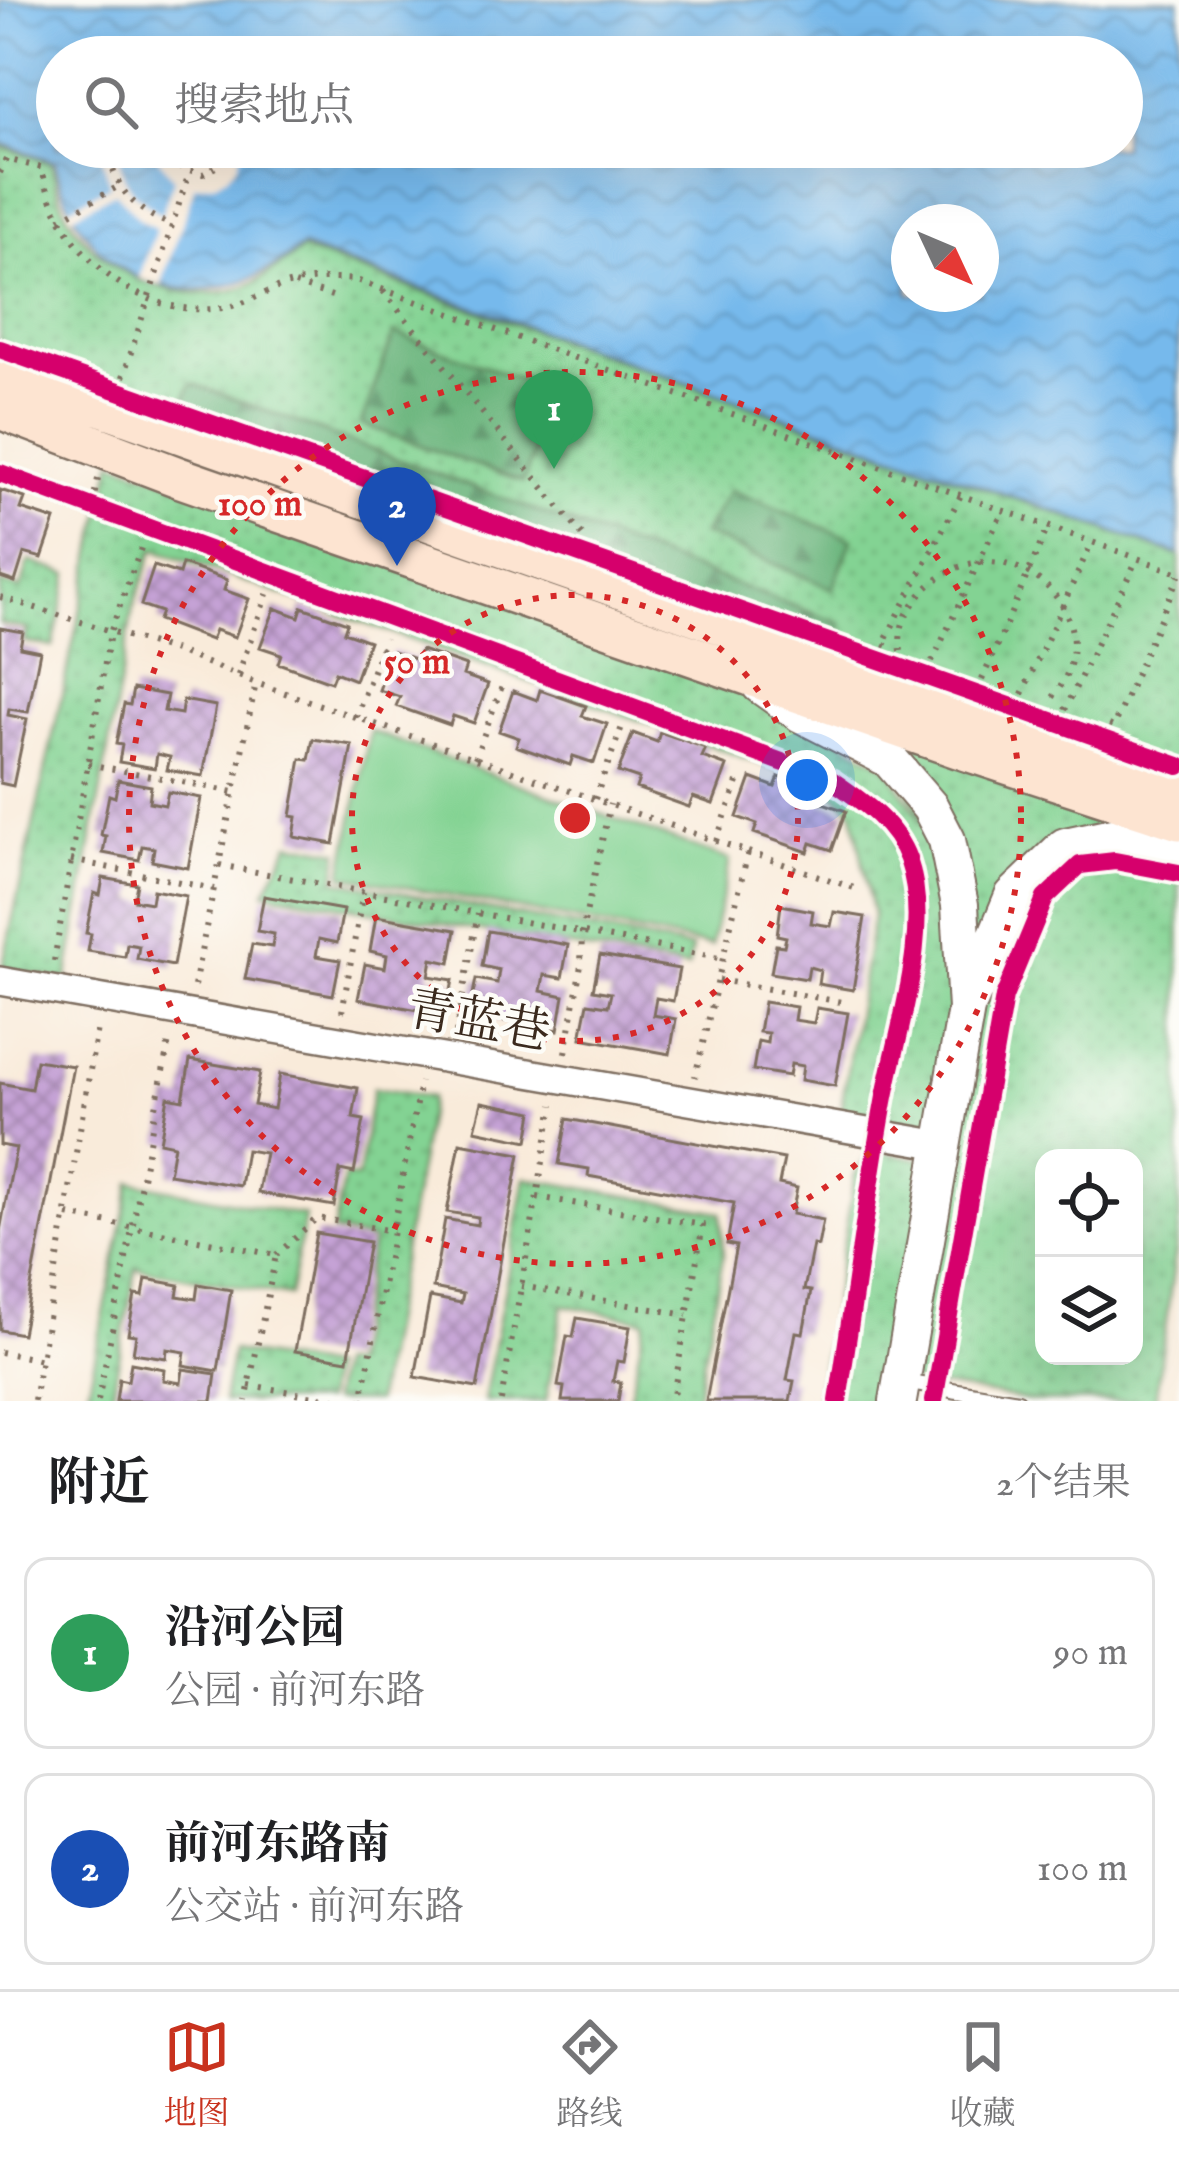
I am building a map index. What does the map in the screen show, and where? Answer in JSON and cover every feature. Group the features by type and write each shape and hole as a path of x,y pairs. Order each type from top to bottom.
{"main road":[{"path":"0,370 1179,786"},
{"path":"0,409 182,478 994,761 1179,820"}],"street":[{"path":"743,673 801,714 889,759 930,807 947,840 960,905 966,1009"},
{"path":"900,1391 966,1009 1013,896 1065,846 1126,833 1179,848"},
{"name":"青蓝巷","path":"0,981 424,1055 562,1065 690,1101 942,1145"}],"lane":[{"path":"900,1391 1018,1401"}],"path":[{"path":"0,173 3,158 36,166"},
{"path":"42,168 60,219 94,263 146,298 181,309 224,308 292,284 337,279 379,287 1179,574 1113,727 1100,722"},
{"path":"113,168 119,186 135,206 170,224"},
{"path":"180,168 189,172 216,168"},
{"path":"99,385 119,393 189,172"},
{"path":"60,219 119,186"},
{"path":"292,284 332,296"},
{"path":"379,287 590,554"},
{"path":"961,495 883,644 1121,745"},
{"path":"74,499 171,535"},
{"path":"946,674 979,562 1003,510"},
{"path":"54,962 130,519"},
{"path":"982,680 1048,526"},
{"path":"1092,542 1022,694 1065,710 1137,559"},
{"path":"564,551 590,554"},
{"path":"901,651 901,628 908,610 929,583 953,567 1007,564 1028,572 1064,603 1072,642 1068,669 1061,689 1048,703"},
{"path":"238,676 267,594"},
{"path":"0,597 182,653 256,683 854,889"},
{"path":"356,717 385,638"},
{"path":"868,657 1002,687"},
{"path":"475,758 504,681"},
{"path":"189,1013 256,683"},
{"path":"595,799 622,724"},
{"path":"88,764 234,792"},
{"path":"716,841 742,774"},
{"path":"501,1401 581,965 582,932 610,804"},
{"path":"690,1101 748,851"},
{"path":"71,860 214,889"},
{"path":"219,865 724,959"},
{"path":"342,1014 363,892"},
{"path":"455,1034 478,913"},
{"path":"719,980 847,1003"},
{"path":"34,1401 102,998"},
{"path":"98,1401 169,1041"},
{"path":"362,1401 424,1055"},
{"path":"537,1197 704,1225 671,1401"},
{"path":"68,1215 276,1255"},
{"path":"246,1401 276,1255 317,1218 393,1231"},
{"path":"521,1286 687,1315"},
{"path":"0,1352 42,1360"},
{"path":"249,1385 344,1401"}],"green space":[{"path":"0,146 36,158 36,168 52,168 62,203 93,248 112,264 156,286 180,292 229,291 259,280 302,250 1179,556 1179,812 0,405"},
{"path":"394,333 556,392 523,482 361,424"},
{"path":"191,383 842,624 822,687 166,450"},
{"path":"113,461 738,683 886,766 938,847 957,1009 936,1137 839,1120 873,916 853,812 827,787 154,549 133,608 67,980 2,968"},
{"path":"730,490 852,539 833,589 703,534"},
{"path":"29,561 69,574 53,647 25,642 27,629 0,624 0,583 21,589"},
{"path":"370,731 730,860 711,946 342,875"},
{"path":"898,732 1119,806 1126,828 1068,841 968,992 966,905 891,756"},
{"path":"290,843 339,851 335,880 692,948 688,968 265,892"},
{"path":"1066,849 1179,850 1179,1228 1155,1401 1032,1401 904,1380 969,1008 1016,898"},
{"path":"373,1088 431,1097 376,1401 331,1401 338,1364 351,1365 372,1240 333,1232 344,1177 358,1178"},
{"path":"872,1150 930,1161 888,1401 817,1401 855,1174"},
{"path":"525,1178 721,1212 723,1257 696,1401 629,1401 645,1320 563,1305 546,1401 484,1401"},
{"path":"131,1182 305,1216 289,1296 136,1268 111,1401 86,1401"},
{"path":"232,1351 330,1368 325,1401 223,1401"}],"water":[{"path":"0,0 1179,0 1179,555 302,247 264,272 226,286 188,289 152,282 119,266 91,240 69,205 57,168 1143,168 1143,36 36,36 36,155 0,143"}],"pier":[{"path":"105,168 122,168 133,192 161,215 174,179 165,168 235,168 217,183 195,186 161,286 139,278 156,229 139,219 115,192 72,216 68,208 110,185"}],"building":[{"path":"0,490 25,498 21,509 55,520 42,558 24,553 15,582 0,577"},
{"path":"182,564 227,580 224,590 249,599 235,637 215,630 211,640 158,620 161,612 141,605 154,566 179,574"},
{"path":"302,607 347,623 344,632 369,641 355,680 335,672 331,682 278,663 281,654 260,647 275,608 299,617"},
{"path":"0,628 23,632 20,647 40,651 28,712 9,709 8,715 27,719 13,786 0,783"},
{"path":"421,650 466,666 463,675 488,684 474,723 453,716 450,725 396,706 400,697 379,690 393,651 417,660"},
{"path":"133,689 167,695 164,711 181,714 183,700 216,706 203,776 167,770 170,757 157,754 155,768 119,762 122,745 116,744 124,704 130,705"},
{"path":"540,690 586,706 582,716 607,724 594,763 573,756 570,765 516,746 519,738 499,731 513,691 537,700"},
{"path":"660,732 706,748 702,757 727,766 713,804 693,797 689,807 636,788 639,779 618,772 633,733 657,742"},
{"path":"313,739 352,745 334,844 294,837 297,817 291,816 301,759 309,760"},
{"path":"779,777 824,793 820,802 846,811 832,850 811,843 808,852 754,833 757,824 737,817 751,778 775,787"},
{"path":"118,780 151,786 149,802 165,805 168,792 201,798 188,868 152,861 154,848 142,846 139,860 103,853 106,836 101,835 109,795 115,797"},
{"path":"103,878 137,884 134,900 151,903 153,890 186,896 173,966 137,959 139,946 127,944 125,957 88,951 91,934 86,933 94,893 100,895"},
{"path":"264,896 343,910 337,943 319,939 316,956 340,960 333,995 245,979 252,944 272,947 274,934 257,931"},
{"path":"781,905 813,911 811,923 831,926 834,912 865,917 853,990 818,984 820,970 809,967 807,979 771,973 776,945 784,946 786,937 777,935"},
{"path":"376,916 456,930 450,963 432,959 429,976 453,980 446,1015 358,999 365,964 385,968 387,955 370,951"},
{"path":"488,931 568,945 562,978 544,975 541,991 564,996 558,1030 469,1015 476,979 497,983 499,970 482,966"},
{"path":"600,955 679,969 673,1001 656,998 653,1015 676,1019 670,1054 581,1038 588,1003 608,1006 611,993 593,990"},
{"path":"764,1002 796,1007 794,1020 814,1023 817,1008 848,1013 835,1086 801,1080 803,1066 791,1064 789,1076 753,1070 758,1041 767,1043 768,1033 759,1032"},
{"path":"36,1060 73,1066 22,1334 0,1330 0,1231 16,1148 0,1145 0,1083 31,1089"},
{"path":"190,1060 260,1072 254,1105 274,1109 280,1074 358,1088 353,1118 364,1120 354,1173 340,1170 334,1206 258,1193 265,1153 246,1150 240,1186 169,1174 174,1145 160,1142 168,1097 183,1100"},
{"path":"482,1102 533,1112 528,1141 475,1130"},
{"path":"567,1119 784,1159 779,1184 797,1188 792,1214 823,1220 804,1290 811,1291 803,1333 796,1332 787,1380 794,1381 790,1401 706,1401 736,1246 727,1244 734,1203 588,1176 589,1169 559,1164"},
{"path":"460,1143 520,1154 477,1388 415,1377 430,1297 461,1303 463,1294 433,1288 445,1219 477,1225 478,1217 447,1212"},
{"path":"316,1233 369,1242 348,1360 295,1351"},
{"path":"146,1279 179,1285 177,1296 196,1299 198,1284 231,1290 218,1371 183,1365 185,1352 167,1349 166,1358 133,1353 136,1335 128,1334 135,1295 143,1296"},
{"path":"577,1318 630,1327 624,1362 617,1361 613,1381 621,1382 618,1401 562,1401 564,1387 558,1386 567,1336 573,1337"},
{"path":"131,1363 164,1369 163,1380 181,1383 183,1369 216,1374 212,1401 116,1401 119,1379 128,1381"}],"cycle path":[{"path":"0,349 1179,766"},
{"path":"0,473 833,781 886,824 908,859 915,887 915,948 878,1139 838,1401"},
{"path":"934,1401 1004,997 1045,898 1080,865 1115,861 1179,873"}],"place":[{"name":"沿河公园","path":"554,469"},
{"name":"前河东路南","path":"397,566"}]}
